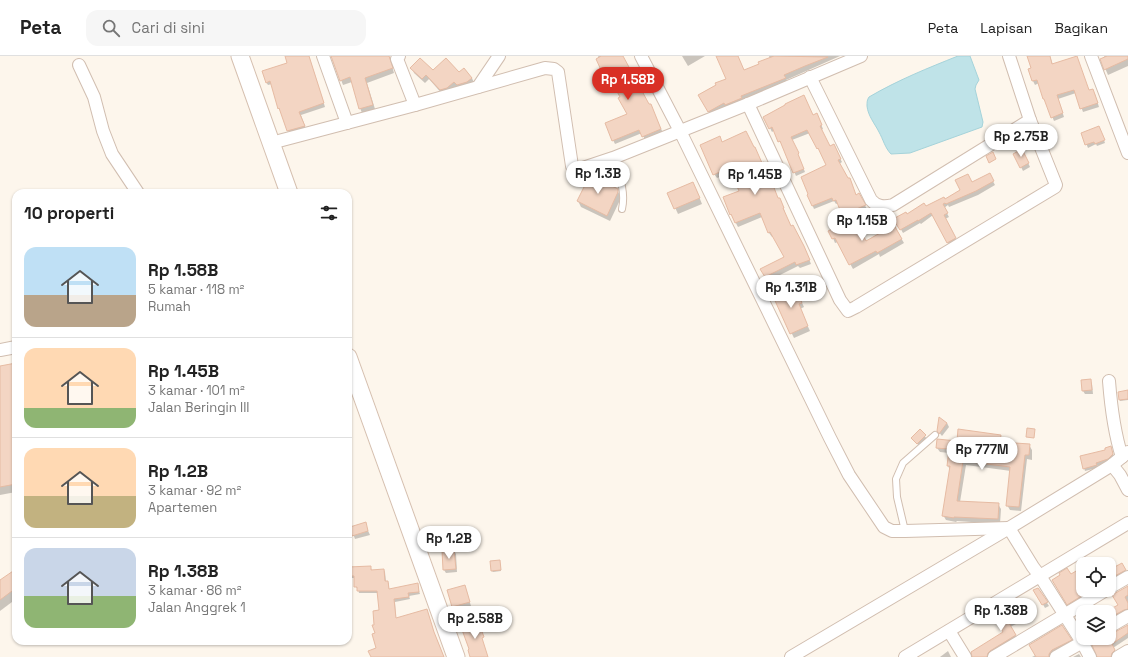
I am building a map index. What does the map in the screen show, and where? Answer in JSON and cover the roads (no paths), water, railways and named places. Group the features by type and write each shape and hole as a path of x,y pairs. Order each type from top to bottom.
{"street":[{"path":"240,56 288,189"},
{"path":"323,56 347,123"},
{"path":"478,87 499,56"},
{"path":"641,56 680,131 849,476 884,527 892,531 1011,532"},
{"path":"271,143 415,105 545,68 554,69 558,72 572,166 574,170 577,170 613,158 748,104 861,56"},
{"path":"748,104 840,300 848,311 1055,187 1056,184 1030,120 1009,56"},
{"path":"1091,56 1128,154"},
{"path":"397,57 415,105"},
{"path":"78,65 94,97 103,131 112,154 135,189"},
{"path":"810,77 871,200 880,206 887,207 893,205 1030,120"},
{"path":"0,350 12,348"},
{"path":"352,368 456,657"},
{"path":"791,657 1011,532 1125,455 1116,439 1109,381"},
{"path":"1112,465 1128,490"},
{"path":"905,657 949,631 1037,571 1128,523"},
{"path":"1011,532 1064,614 1076,628"},
{"path":"1116,584 1128,577"},
{"path":"994,657 1094,597"},
{"path":"1116,623 1128,616"},
{"path":"949,631 965,657"},
{"path":"1056,657 1077,645"},
{"path":"1087,645 1090,657"},
{"path":"1118,657 1128,651"}],"lane":[{"path":"613,158 623,187 622,209"},
{"path":"905,531 897,497 896,479 903,463 934,435"}],"water":[{"path":"958,56 970,56 979,80 975,89 983,122 982,127 910,153 891,154 869,113 867,100 869,97 902,80"}]}
